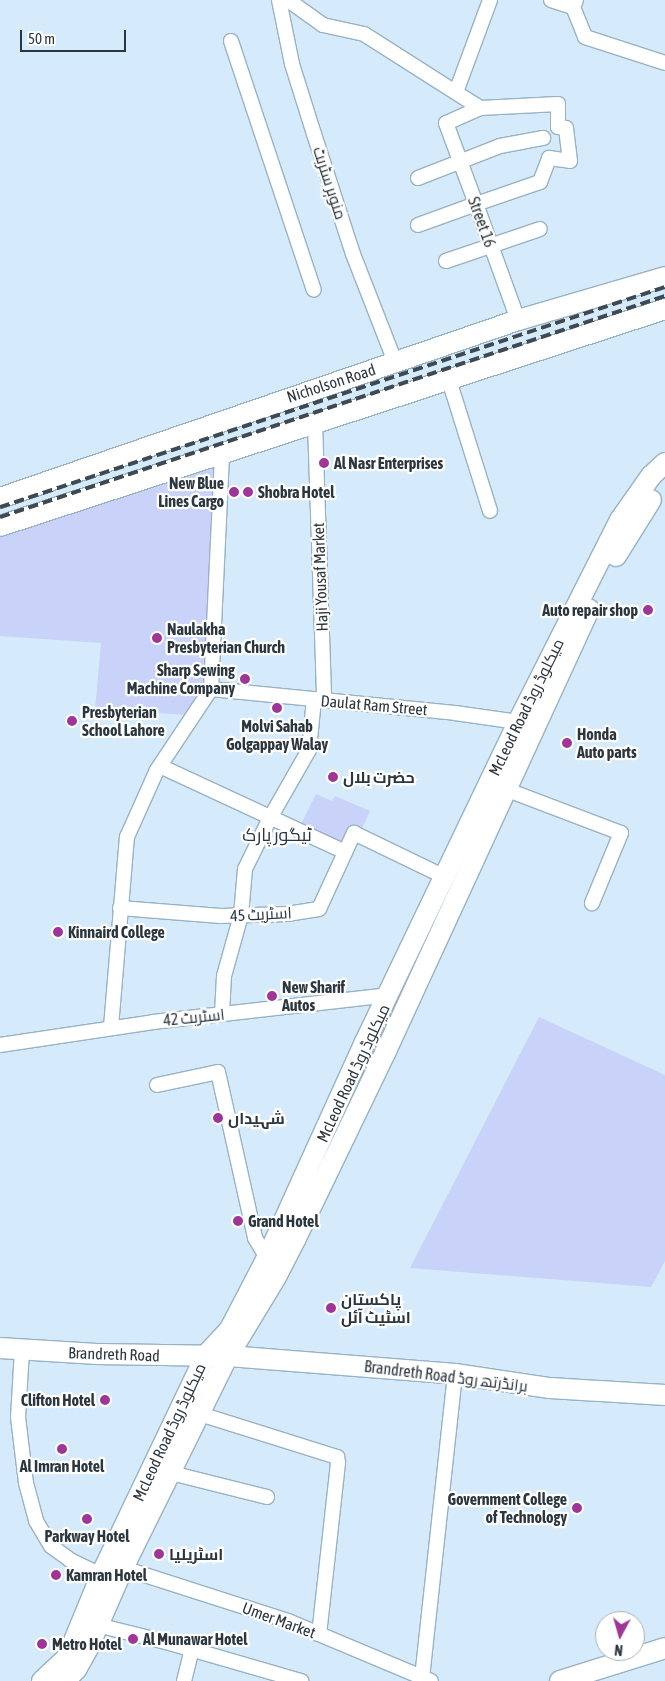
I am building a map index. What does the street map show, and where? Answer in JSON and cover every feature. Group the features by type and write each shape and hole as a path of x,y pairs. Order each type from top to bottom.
{"main road":[{"name":"Nicholson Road","path":"0,498 518,320 665,277"},
{"name":"Nicholson Road","path":"0,526 665,308"},
{"name":"McLeod Road میکلوڈ روڈ","path":"65,1681 77,1668 123,1568 228,1356 284,1261 386,1051 505,789 527,723 620,520 651,476 665,463"},
{"name":"McLeod Road میکلوڈ روڈ","path":"42,1681 67,1658 101,1575 206,1355 230,1328 267,1258 365,1042 445,877 618,551 638,517 665,480"},
{"path":"365,1042 386,1051"},
{"name":"Brandreth Road","path":"0,1348 97,1354 228,1356"},
{"name":"Brandreth Road برانڈرتھ روڈ","path":"228,1356 455,1374 550,1388 665,1395"},
{"path":"567,1680 665,1648"}],"street":[{"name":"منوہر سٹریٹ","path":"279,0 292,64 352,254 395,362"},
{"path":"288,0 323,25 364,34 480,108 558,104 558,127 566,128 570,161 549,158 540,182 418,225"},
{"path":"456,92 490,0"},
{"path":"551,0 574,4 585,38 665,63"},
{"path":"231,42 314,290"},
{"name":"Street 16","path":"480,108 446,123 518,320"},
{"path":"418,178 500,146 543,138"},
{"path":"446,261 540,229"},
{"path":"448,380 490,511"},
{"name":"Haji Yousaf Market","path":"222,1014 224,976 241,915 245,869 270,818 309,750 319,700 315,423"},
{"path":"111,1027 127,837 160,766 210,689 222,453"},
{"name":"Daulat Ram Street","path":"210,689 455,713 527,723"},
{"path":"160,766 345,852"},
{"path":"505,789 621,833 592,903"},
{"name":"اسٹریٹ 45","path":"120,908 241,915 287,914 319,909 354,833 445,877"},
{"name":"اسٹریٹ 42","path":"0,1045 111,1027 389,995"},
{"path":"157,1085 218,1072 255,1238 267,1258"},
{"path":"22,1350 18,1416 26,1483 36,1521 51,1546 70,1560 101,1575"},
{"path":"427,1680 455,1374"},
{"path":"200,1414 336,1457 338,1463 319,1634"},
{"path":"171,1473 267,1497"},
{"name":"Umer Market","path":"123,1568 282,1619 427,1680"},
{"path":"97,1625 192,1649 301,1681"},
{"path":"184,1681 192,1649"}],"shaded area":[{"name":"Naulakha Presbyterian Church","path":"222,453 211,689 193,715 95,710 101,643 0,636 0,526"},
{"path":"316,794 332,801 335,796 370,811 359,835 345,852 298,830"},
{"path":"539,1017 665,1075 665,1261 651,1287 410,1268"}],"railway":[{"path":"0,507 665,287"},
{"path":"0,517 665,296"}],"place":[{"name":"Al Nasr Enterprises","path":"324,463"},
{"name":"New Blue Lines Cargo","path":"234,492"},
{"name":"Shobra Hotel","path":"248,492"},
{"name":"Auto repair shop","path":"648,610"},
{"name":"Naulakha Presbyterian Church","path":"157,638"},
{"name":"Sharp Sewing Machine Company","path":"245,679"},
{"name":"Molvi Sahab Golgappay Walay","path":"277,708"},
{"name":"Presbyterian School Lahore","path":"72,721"},
{"name":"Honda Auto parts","path":"567,743"},
{"name":"حضرت بلال","path":"333,777"},
{"name":"Kinnaird College","path":"58,932"},
{"name":"New Sharif Autos","path":"272,996"},
{"name":"شہیداں","path":"218,1118"},
{"name":"Grand Hotel","path":"238,1221"},
{"name":"پاکستان اسٹیٹ آئل","path":"331,1308"},
{"name":"Clifton Hotel","path":"105,1400"},
{"name":"Al Imran Hotel","path":"62,1449"},
{"name":"Government College of Technology","path":"577,1508"},
{"name":"Parkway Hotel","path":"87,1519"},
{"name":"اسٹریلیا","path":"159,1554"},
{"name":"Kamran Hotel","path":"56,1575"},
{"name":"Al Munawar Hotel","path":"133,1639"},
{"name":"Metro Hotel","path":"42,1644"}],"district":[{"name":"ٹیگور پارک","path":"277,835"}]}
